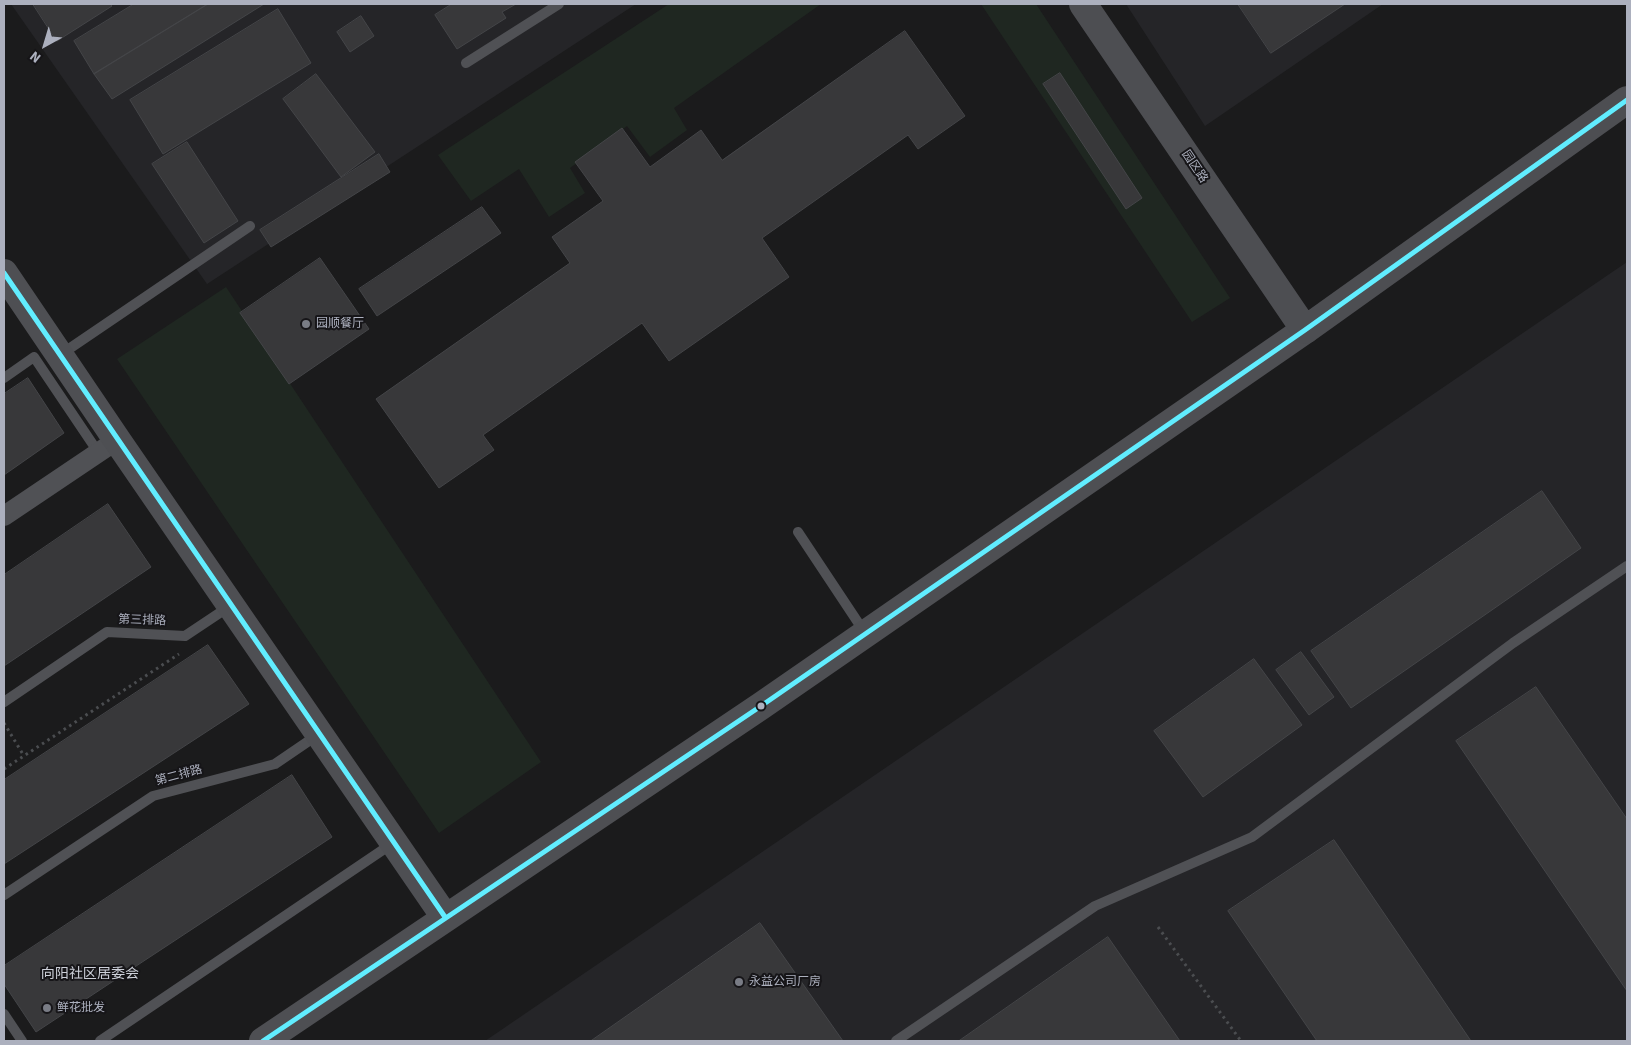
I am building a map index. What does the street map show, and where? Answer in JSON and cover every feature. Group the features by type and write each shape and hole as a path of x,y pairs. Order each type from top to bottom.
{"highway":[{"name":"园区路","path":"1083,4 1305,330"},
{"path":"1305,330 1627,100"}],"main road":[{"path":"11,288 60,356 107,446 231,606 446,917"},
{"path":"263,1041 761,706 1305,330"}],"street":[{"path":"4,516 107,446"}],"lane":[{"path":"466,63 559,4"},
{"path":"60,356 250,226"},
{"path":"4,378 34,357 107,446"},
{"path":"798,532 865,634"},
{"path":"896,1041 1095,906 1252,838 1513,642 1627,566"},
{"name":"第三排路","path":"4,702 108,632 185,636 231,606"},
{"name":"第二排路","path":"4,895 153,796 275,764 319,734"},
{"path":"100,1041 394,842"},
{"path":"4,1014 22,1041"}],"path":[{"path":"4,769 181,653"},
{"path":"4,723 24,756"},
{"path":"1158,926 1241,1041"}],"shaded area":[{"path":"11,4 636,4 207,284"},
{"path":"669,4 821,4 674,108 687,130 650,157 627,126 570,168 585,193 549,217 519,169 471,201 438,155"},
{"path":"981,4 1036,4 1230,298 1192,322"},
{"path":"1126,4 1383,4 1205,126"},
{"path":"1627,262 1627,1041 485,1041"},
{"path":"226,287 541,762 439,833 117,359"}],"building":[{"path":"33,4 110,4 112,6 57,41"},
{"path":"134,4 208,4 94,74 74,41"},
{"path":"208,4 264,4 112,99 94,74"},
{"path":"452,4 516,4 502,12 506,18 457,49 435,15"},
{"path":"1238,4 1345,4 1271,53"},
{"path":"278,9 311,63 163,154 130,100"},
{"path":"361,16 374,36 350,52 337,32"},
{"path":"905,31 965,116 918,149 908,135 762,238 789,277 669,361 642,323 483,435 494,450 439,488 376,399 570,263 552,237 603,201 575,162 622,128 650,167 701,130 722,160"},
{"path":"1060,73 1142,198 1126,209 1043,84"},
{"path":"316,74 375,152 341,177 283,99"},
{"path":"187,142 238,221 204,243 152,164"},
{"path":"379,154 390,172 271,247 260,230"},
{"path":"482,207 501,233 377,316 359,289"},
{"path":"320,258 369,329 289,384 240,313"},
{"path":"28,378 64,433 4,475 4,394"},
{"path":"1542,491 1581,548 1351,708 1311,651"},
{"path":"108,504 151,567 4,666 4,575"},
{"path":"208,645 249,704 4,864 4,780"},
{"path":"1301,652 1334,697 1309,715 1276,670"},
{"path":"1254,659 1302,725 1203,797 1154,731"},
{"path":"1536,687 1627,819 1627,991 1456,741"},
{"path":"292,775 332,837 36,1032 4,984 4,966"},
{"path":"1334,840 1471,1041 1317,1041 1228,911"},
{"name":"永益公司厂房","path":"760,923 843,1041 591,1041"},
{"path":"1108,937 1180,1041 959,1041"}],"transit line":[{"path":"263,1041 761,706 1305,330 1627,100"},
{"path":"4,273 445,917"}],"place":[{"name":"园顺餐厅","path":"306,324"},
{"name":"永益公司厂房","path":"739,982"},
{"name":"鲜花批发","path":"47,1008"}],"district":[{"name":"向阳社区居委会","path":"90,975"}]}
